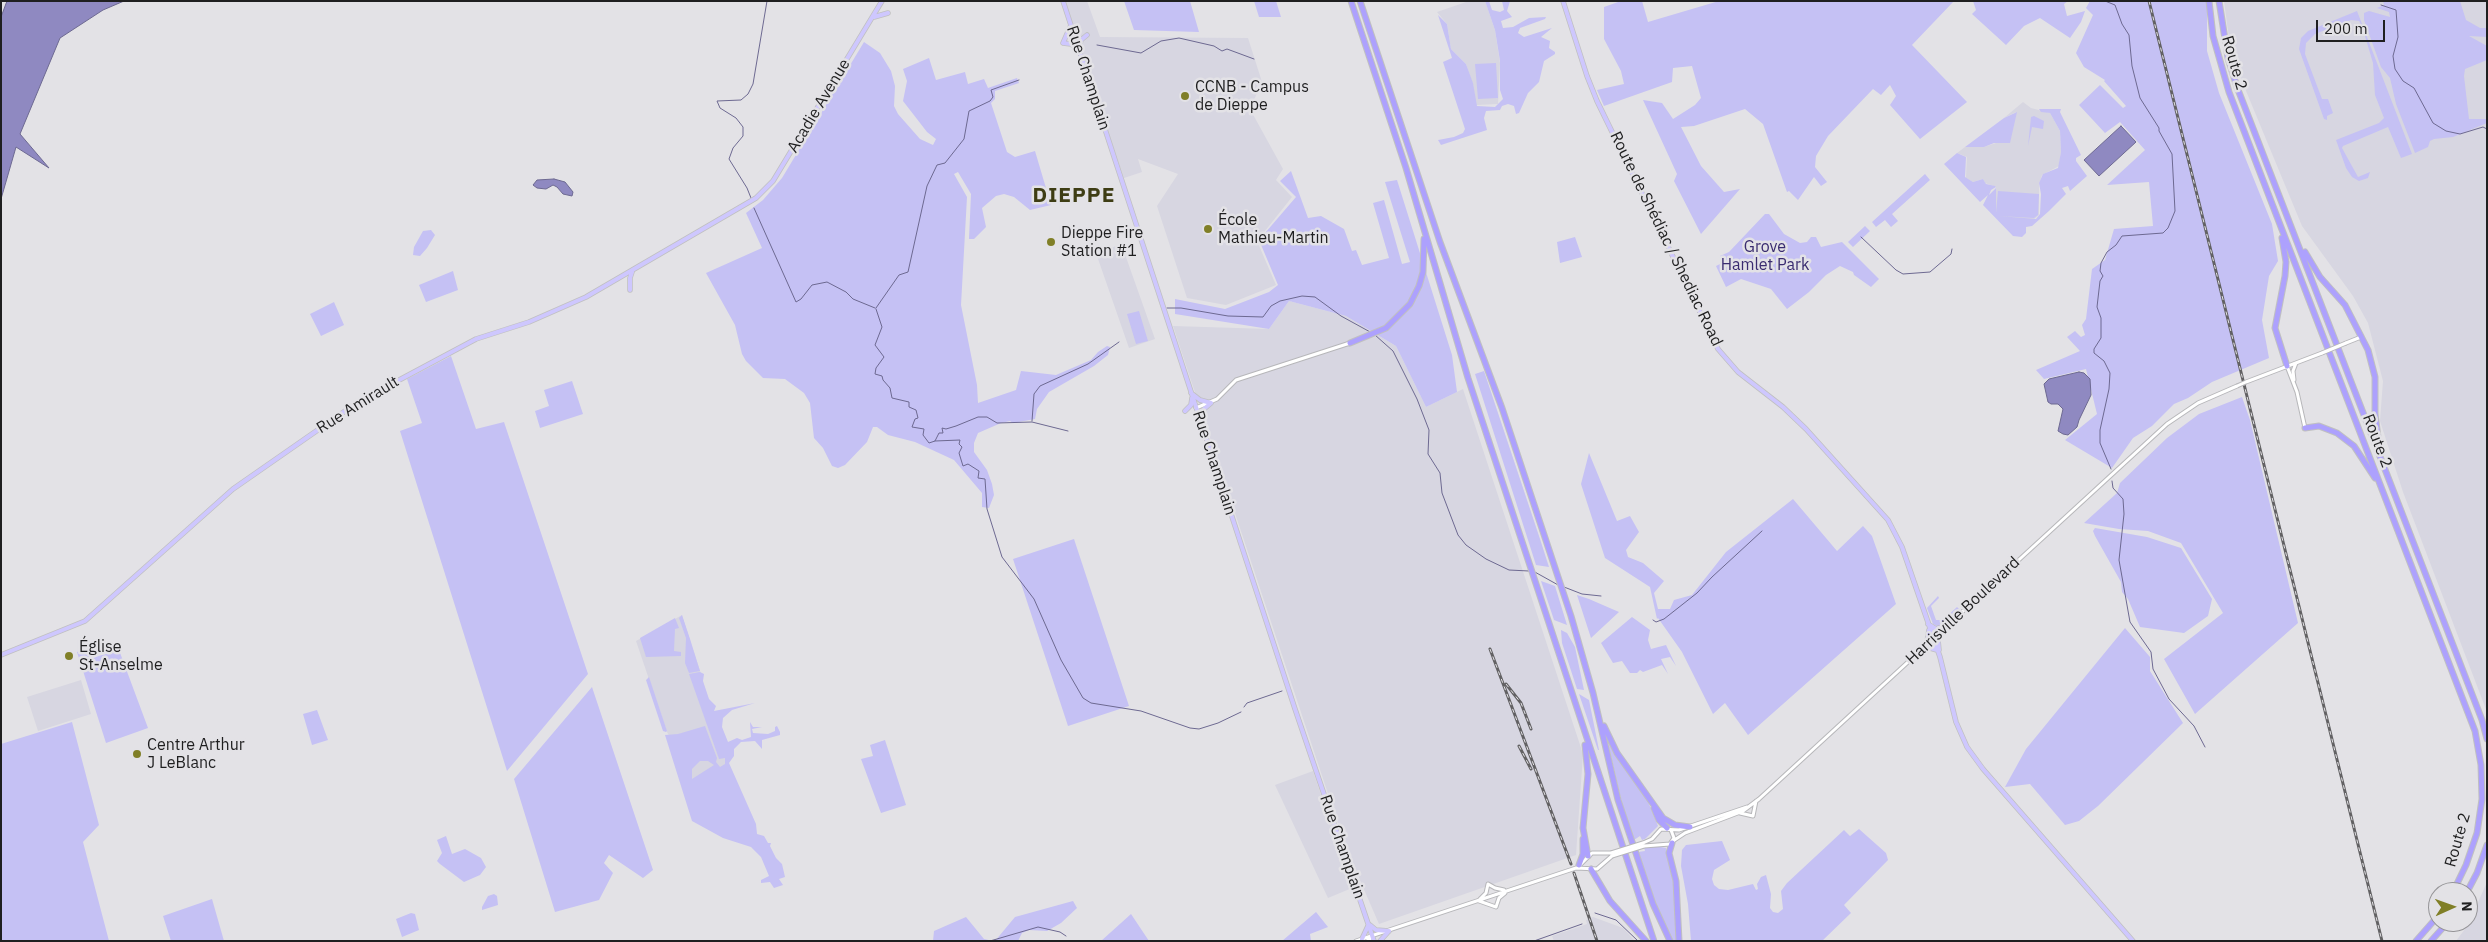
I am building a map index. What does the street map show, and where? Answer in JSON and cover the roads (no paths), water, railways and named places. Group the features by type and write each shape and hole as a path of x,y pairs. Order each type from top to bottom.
{"highway":[{"path":"1351,1 1422,221 1468,378 1654,941"},
{"path":"1360,1 1440,242 1521,465 1571,616 1593,693 1618,800 1653,904 1670,941"},
{"name":"Route 2","path":"2209,1 2213,36 2226,84 2468,710 2478,742 2482,799 2477,833 2458,882"},
{"name":"Route 2","path":"2219,1 2228,58 2237,87 2482,720 2487,739"},
{"path":"2288,217 2308,258 2320,277 2345,304 2373,363 2378,440 2392,486"},
{"path":"2277,218 2286,262 2275,328 2288,366"},
{"path":"1350,343 1386,328 1410,304 1420,286 1423,272 1425,250 1422,221"},
{"path":"2305,428 2328,428 2354,446 2374,477 2393,517"},
{"path":"1593,693 1613,746 1650,800 1668,822 1690,827"},
{"path":"1571,694 1587,759 1583,854 1578,866"},
{"path":"1650,800 1659,820 1668,828"},
{"path":"1583,828 1588,856"},
{"path":"1672,842 1669,853 1676,881 1679,941"},
{"name":"Route 2","path":"2472,882 2487,845"},
{"path":"1591,869 1610,900 1646,941"},
{"path":"2416,941 2428,927"}],"main road":[{"name":"Acadie Avenue","path":"748,204 773,181 882,1"},
{"name":"Rue Champlain","path":"1063,1 1201,425 1374,939"},
{"name":"Route de Shédiac / Shediac Road","path":"1563,1 1597,101 1714,341 1732,366 1789,412 1882,512 1899,540 1940,657 1956,722 1972,756 2133,941"},
{"path":"872,18 881,13 888,13"},
{"path":"1070,23 1070,30 1063,43 1071,44 1079,50 1081,40 1087,35"},
{"name":"Rue Amirault","path":"1,655 85,621 233,489 358,402 476,340 529,322 586,297 748,204"},
{"path":"616,280 625,281 630,290 630,278 633,271"},
{"name":"Harrisville Boulevard","path":"1757,800 2170,422 2198,403 2246,382 2361,338"},
{"path":"1201,425 1203,412 1211,402 1236,380 1350,343"},
{"path":"2296,363 2293,371 2305,428"},
{"path":"2288,366 2296,388"},
{"path":"1191,393 1200,400 1211,402"},
{"path":"1185,411 1192,403 1191,393"},
{"path":"1196,408 1211,402"},
{"path":"1928,623 1936,629 1948,625"},
{"path":"1919,652 1930,636 1928,623"},
{"path":"1940,657 1938,640 1948,625"},
{"path":"1919,652 1934,648 1940,657"},
{"path":"1643,844 1667,845 1685,833 1736,814 1757,800"},
{"path":"1736,814 1753,816 1753,807 1757,800"},
{"path":"1578,866 1591,869 1599,868 1612,855 1643,844 1662,829 1677,830 1690,827 1748,807"},
{"path":"1668,828 1674,833 1672,842"},
{"path":"1356,941 1374,939 1389,931 1578,866 1588,856 1595,853 1612,855"},
{"path":"1588,856 1587,862 1591,869"},
{"path":"1478,901 1485,894 1488,884 1497,889 1507,891"},
{"path":"1478,901 1496,907 1499,898 1507,891"},
{"path":"1364,940 1369,924 1376,930 1389,931"},
{"path":"1380,941 1389,931"}],"waterway":[{"path":"751,198 729,159 733,148 743,136 743,127 736,118 720,108 717,101 741,100 748,94 753,84 767,1"},
{"path":"2105,1 2115,5 2122,24 2129,35 2132,66 2140,98 2159,128 2172,154 2175,211 2168,228 2163,233 2122,236 2116,245 2107,252 2101,263 2100,271 2103,276 2100,281 2097,307 2101,318 2101,338 2094,349 2094,353 2104,361 2110,373 2109,389 2100,430 2100,443 2111,469"},
{"path":"2381,5 2396,10 2398,37 2393,56 2395,69 2403,81 2414,88 2433,123 2446,131 2460,134 2483,127 2487,129"},
{"path":"1097,45 1141,53 1161,41 1179,38 1214,46 1222,51 1227,49 1254,59"},
{"path":"876,308 899,275 908,272 927,186 937,165 945,163 964,139 969,111 990,101 993,97 991,90 1019,80"},
{"path":"754,208 796,302 801,299 812,285 827,282 846,292 853,299 875,308"},
{"path":"1861,237 1896,270 1903,274 1930,272 1951,254 1952,249"},
{"path":"1167,308 1181,308 1228,316 1263,317 1271,306 1280,301 1302,296 1315,297 1341,316 1372,333"},
{"path":"876,309 882,327 875,345 884,357 876,368 875,374 882,376 890,388 892,398 909,402 909,407 916,410 918,418 915,419 912,427 924,429 923,435 929,443 935,441 939,433 943,433 942,428 946,429 956,426 978,417 987,417 997,423 1032,422 1068,431"},
{"path":"1375,335 1393,351 1417,399 1429,430 1428,454 1440,473 1442,493 1458,535 1466,545 1486,559 1509,570 1529,571"},
{"path":"1032,421 1034,394 1040,386 1088,364 1119,342"},
{"path":"935,441 960,440 959,444 962,447 959,453 963,466 968,464 979,471 978,478 985,479 987,509 1002,557 1034,599 1061,660 1083,698 1091,703 1141,711 1190,728 1199,729 1218,723 1241,712"},
{"path":"2112,481 2113,488 2123,499 2124,514 2119,560 2130,622 2151,652 2153,669 2169,699 2194,726 2205,747"},
{"path":"1653,620 1656,622 1664,619 1697,593 1762,531"},
{"path":"1533,571 1560,586"},
{"path":"1564,587 1582,594 1601,596"},
{"path":"1244,707 1247,703 1282,691"},
{"path":"1595,913 1616,920 1638,941"},
{"path":"1534,941 1582,924"},
{"path":"990,941 1038,927 1060,932 1066,936"}],"railway":[{"path":"2149,1 2382,941"},
{"path":"1490,649 1571,864"},
{"path":"1506,684 1521,703 1531,729"},
{"path":"1519,746 1531,769"},
{"path":"1574,873 1597,941"}],"place":[{"name":"CCNB - Campus de Dieppe","path":"1185,96"},
{"name":"École Mathieu-Martin","path":"1208,229"},
{"name":"Dieppe Fire Station #1","path":"1051,242"},
{"name":"Église St-Anselme","path":"69,656"},
{"name":"Centre Arthur J LeBlanc","path":"137,754"}],"district":[{"name":"DIEPPE","path":"1074,196"}],"park label":[{"name":"Grove Hamlet Park","path":"1765,256"}]}
